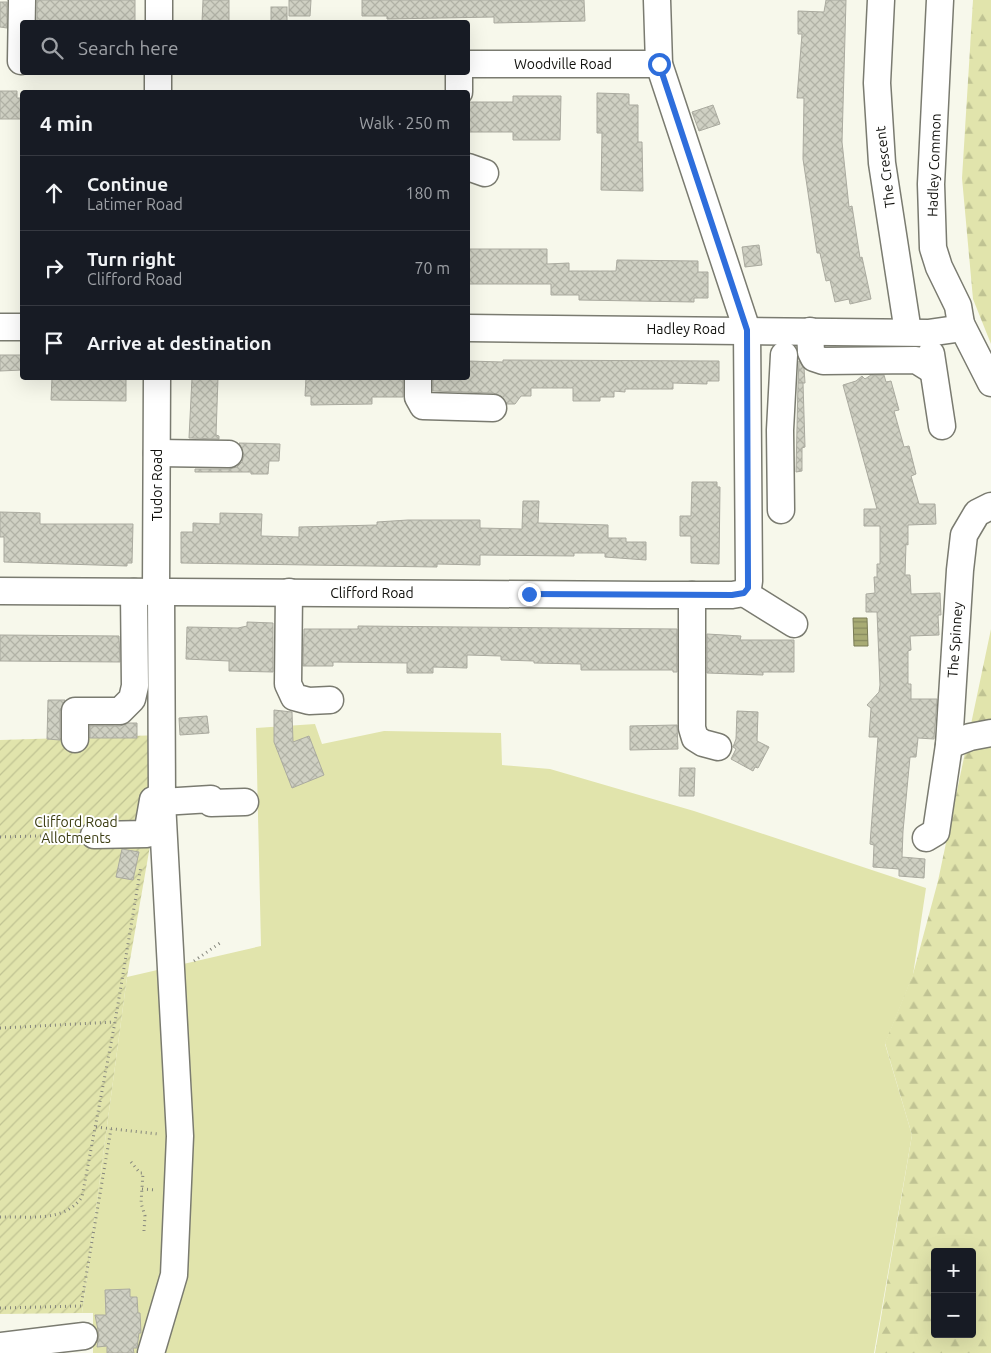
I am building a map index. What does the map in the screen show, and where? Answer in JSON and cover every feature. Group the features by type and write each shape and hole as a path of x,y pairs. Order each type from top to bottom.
{"street":[{"path":"15,61 22,0"},
{"path":"159,0 159,20"},
{"path":"657,0 659,64 747,330 749,581 744,593 794,624"},
{"name":"The Crescent","path":"881,0 876,83 882,163 918,333 932,370 942,426"},
{"name":"Hadley Common","path":"940,0 932,162 932,228 934,248 939,267 958,306 962,324 991,383"},
{"name":"Woodville Road","path":"470,64 659,64"},
{"path":"158,75 158,90"},
{"path":"459,75 459,90"},
{"name":"Hadley Road","path":"470,328 918,333 956,329 962,324"},
{"path":"0,327 20,327"},
{"path":"810,331 811,352 814,358 823,361 916,360 932,370"},
{"path":"781,510 780,430 784,355"},
{"name":"Tudor Road","path":"150,592 157,453 157,380"},
{"path":"418,380 418,397 423,406 493,408"},
{"path":"748,432 780,430"},
{"path":"157,453 229,454"},
{"name":"The Spinney","path":"926,838 936,832 940,817 950,745 960,570 964,535 977,513 991,506"},
{"name":"Clifford Road","path":"0,591 692,595 732,595 744,593"},
{"path":"75,739 75,711 120,711 132,699 150,592"},
{"path":"150,592 162,773 180,1136 174,1275 151,1353"},
{"path":"289,592 288,684 294,697 308,701 330,700"},
{"path":"692,595 692,728 695,738 702,743 718,747"},
{"path":"950,745 970,737 991,734"},
{"path":"94,835 147,834 152,806 162,773"},
{"path":"162,802 211,799 211,803 245,802"},
{"path":"4,1348 84,1336"}],"path":[{"path":"0,1217 64,1214 75,1208 82,1197 116,1022 147,834"},
{"path":"0,837 94,835"},
{"path":"0,1028 116,1022"},
{"path":"96,1127 180,1136"},
{"path":"0,1308 81,1306 111,1129"},
{"path":"132,1162 140,1173 144,1173 141,1203 145,1216 144,1231"}],"green space":[{"path":"973,0 991,0 991,344 973,299 962,178"},
{"path":"991,629 991,1353 875,1353 912,1135 885,1043 913,974 938,881"},
{"path":"315,724 322,744 384,731 501,733 502,765 550,769 694,811 926,888 913,975 885,1044 912,1135 874,1353 93,1353 93,1313 82,1313 127,977 261,946 256,728"},
{"name":"Clifford Road Allotments","path":"163,735 157,806 127,977 82,1313 0,1314 0,740"}],"shaded area":[{"path":"853,618 867,618 868,646 854,646"}],"building":[{"path":"37,0 135,0 135,20 37,20"},
{"path":"203,0 229,0 229,20 202,20"},
{"path":"289,0 311,0 310,16 289,16"},
{"path":"362,0 584,0 585,21 494,23 494,17 387,19 387,16 362,16"},
{"path":"826,0 846,0 842,142 849,207 852,206 860,258 862,257 871,299 850,304 849,299 835,302 830,280 826,281 820,253 817,253 803,159 804,98 797,98 802,34 798,34 798,11 824,12"},
{"path":"0,2 7,2 7,28 0,27"},
{"path":"271,7 287,7 287,20 271,20"},
{"path":"0,91 17,91 17,98 20,98 20,119 0,119"},
{"path":"597,93 629,94 629,105 638,105 638,142 642,142 643,191 601,190 602,133 597,133"},
{"path":"513,96 561,96 560,140 513,140 513,132 470,132 470,102 513,102"},
{"path":"713,105 720,124 699,131 692,112"},
{"path":"759,245 762,265 745,267 742,247"},
{"path":"470,249 547,249 547,264 569,263 569,271 616,271 617,260 698,261 698,272 708,272 708,298 694,298 694,302 579,300 579,295 551,295 551,284 470,284"},
{"path":"0,355 20,355 20,370 0,371"},
{"path":"503,360 719,361 719,381 707,381 707,384 673,383 673,389 625,389 625,392 614,391 614,397 600,397 600,401 573,401 573,388 531,388 531,396 521,396 515,404 507,404 501,396 493,393 433,391 433,380 470,380 470,361 503,362"},
{"path":"799,361 804,368 805,383 798,383"},
{"path":"871,375 884,375 886,382 891,381 899,410 894,411 904,447 909,446 916,474 911,476 919,504 935,504 936,524 908,525 905,575 910,575 911,594 940,593 941,615 938,615 939,635 910,636 911,650 908,651 908,684 911,684 911,699 937,699 934,739 918,738 916,757 910,757 903,831 902,857 925,859 924,878 899,876 899,869 873,867 874,845 870,844 878,737 869,737 871,708 867,705 879,692 880,685 877,612 866,612 866,594 875,593 874,577 877,577 877,564 880,564 880,526 864,526 864,509 877,509 843,385 856,381 862,376 865,379"},
{"path":"52,380 126,380 126,401 51,400"},
{"path":"192,380 218,380 216,435 219,436 219,439 189,438"},
{"path":"306,380 403,380 403,397 372,397 372,404 311,405 311,396 305,396"},
{"path":"798,383 803,383 805,447 802,448 802,471 796,472"},
{"path":"239,443 280,444 279,461 269,461 268,474 251,474 251,472 195,472 195,469 229,469 237,467 242,462 244,455"},
{"path":"692,482 717,482 717,487 720,487 719,564 691,563 691,536 680,536 680,516 691,516"},
{"path":"523,501 539,501 538,523 608,525 608,538 626,538 626,542 646,542 646,560 605,557 605,553 574,553 574,556 480,555 480,565 437,564 437,567 181,563 181,532 193,532 193,523 220,524 220,513 262,514 261,536 299,537 299,527 377,525 377,522 408,520 480,520 480,528 522,529"},
{"path":"0,512 40,513 40,524 133,524 132,563 127,563 127,566 4,562 4,537 0,537"},
{"path":"247,622 273,623 273,672 229,671 229,661 186,659 187,627 238,628 247,626"},
{"path":"358,626 677,629 677,672 673,672 673,670 581,670 581,664 534,663 534,661 501,660 501,656 467,655 467,668 433,667 433,673 407,673 407,663 333,662 333,666 303,666 304,629 358,629"},
{"path":"707,634 741,636 740,640 794,640 794,672 763,672 763,675 707,673"},
{"path":"0,635 119,636 120,662 0,661"},
{"path":"48,700 65,700 60,711 60,740 47,739"},
{"path":"274,710 292,712 293,742 309,736 324,775 292,788 274,742"},
{"path":"737,711 758,712 757,741 769,747 758,768 755,767 753,771 731,759 736,749 733,747 736,739"},
{"path":"207,716 209,733 180,735 179,718"},
{"path":"128,723 137,723 137,738 90,738 90,726 120,726"},
{"path":"677,725 678,749 630,750 630,726"},
{"path":"680,768 695,768 694,796 679,796"},
{"path":"122,849 139,852 133,880 116,877"},
{"path":"130,1289 130,1297 137,1297 138,1313 140,1313 141,1333 139,1333 137,1348 133,1348 134,1353 107,1353 107,1346 97,1347 99,1335 95,1315 106,1315 105,1290"}],"route":[{"path":"529,594 739,595 748,588 747,330 669,100 659,64"}]}
